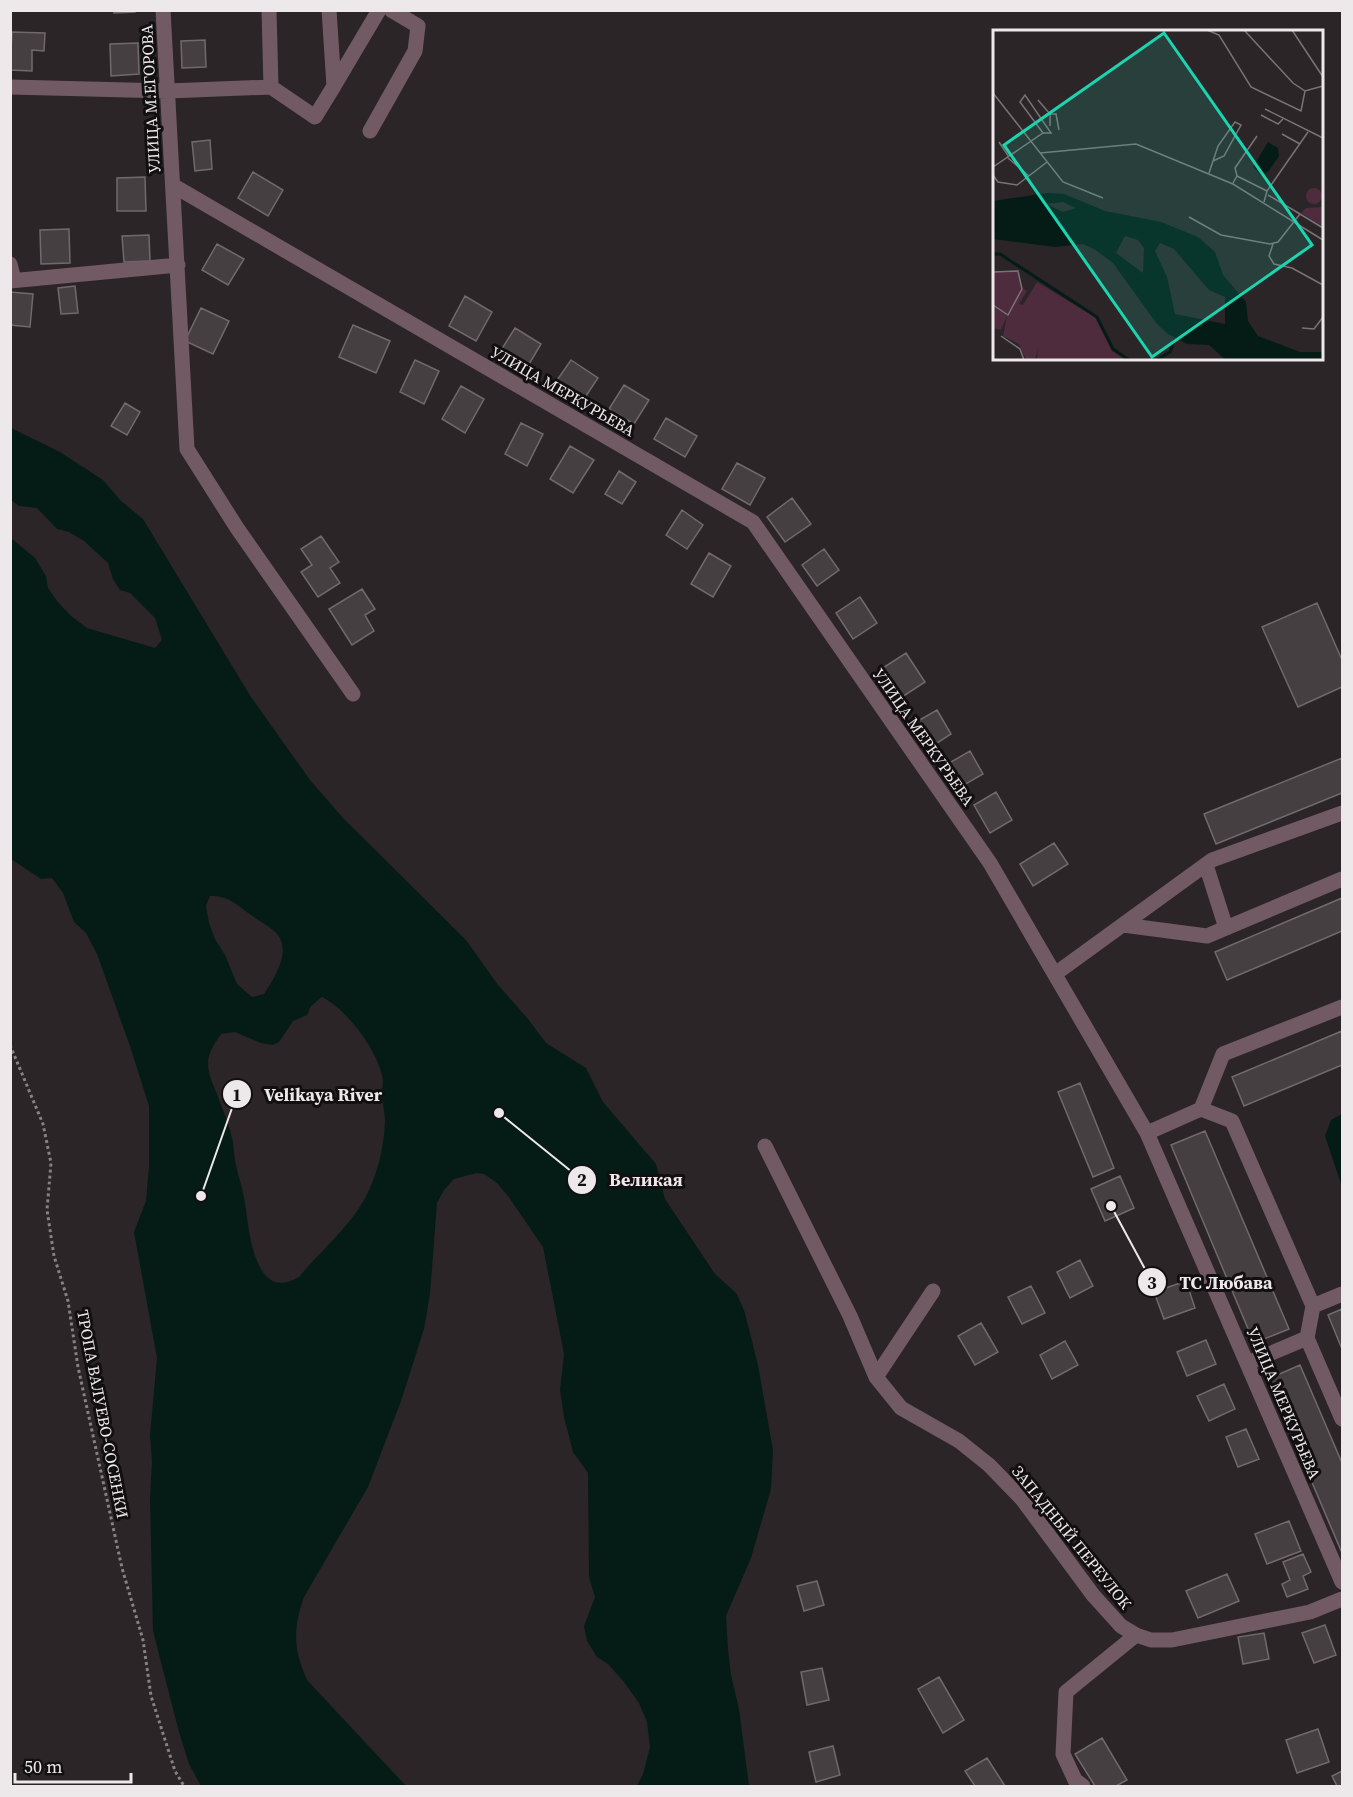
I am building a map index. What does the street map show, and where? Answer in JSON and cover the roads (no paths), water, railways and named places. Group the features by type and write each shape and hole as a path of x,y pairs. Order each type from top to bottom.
{"street":[{"name":"УЛИЦА М.ЕГОРОВА","path":"163,10 187,448 237,528 353,694"},
{"path":"269,10 271,87"},
{"path":"329,10 334,86"},
{"path":"10,87 168,91 271,87 315,117 379,10"},
{"path":"370,131 415,51 418,26 391,10"},
{"name":"УЛИЦА МЕРКУРЬЕВА","path":"174,186 753,522 990,863 1147,1133 1342,1582"},
{"path":"10,264 12,280 178,265"},
{"path":"1054,974 1212,861 1342,813"},
{"path":"1206,865 1226,928"},
{"path":"1123,925 1207,936 1342,879"},
{"path":"1147,1133 1201,1108 1223,1054 1342,1007"},
{"path":"1201,1108 1232,1121 1313,1306 1307,1338 1342,1419"},
{"name":"ЗАПАДНЫЙ ПЕРЕУЛОК","path":"765,1146 850,1316 876,1377 901,1407 959,1441 989,1465 1022,1500 1092,1595 1121,1626 1136,1635 1151,1640 1172,1640 1310,1612 1342,1599"},
{"path":"876,1377 933,1291"},
{"path":"1313,1306 1342,1294"},
{"path":"1248,1363 1307,1338"},
{"path":"1083,1786 1075,1780 1063,1754 1066,1692 1136,1635"}],"place":[{"name":"Великая","path":"499,1113"},
{"name":"Velikaya River","path":"201,1196"},
{"name":"ТС Любава","path":"1111,1206"}]}
